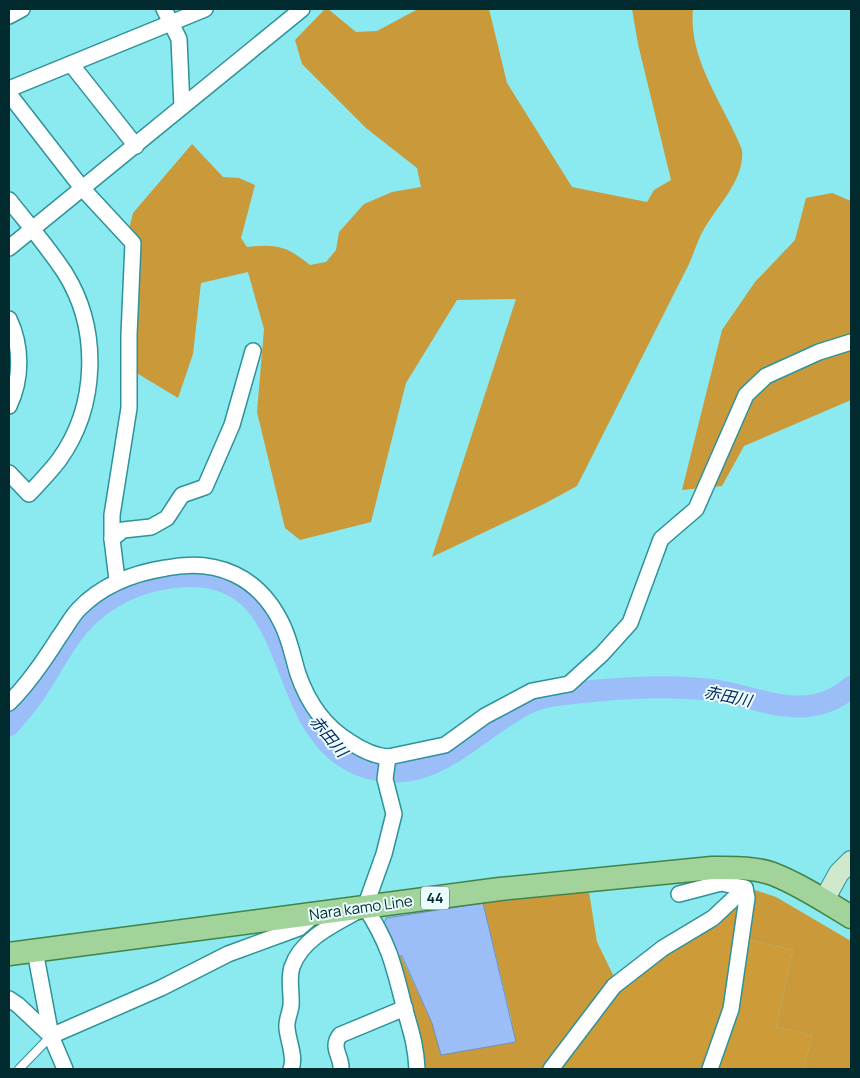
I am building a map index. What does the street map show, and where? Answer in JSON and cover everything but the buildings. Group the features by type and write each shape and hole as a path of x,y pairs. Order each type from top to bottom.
{"main road":[{"path":"824,900 839,873 851,861"},
{"name":"Nara kamo Line","path":"9,954 519,887 717,875 745,868 772,874 824,900 851,917"}],"street":[{"path":"9,16 22,9"},
{"path":"164,9 179,39 182,107"},
{"path":"9,89 205,9"},
{"path":"9,248 302,9"},
{"path":"71,64 136,146"},
{"path":"9,94 82,188 133,243 129,335 129,408 112,515 112,540 117,580"},
{"path":"9,200 65,273 80,304 89,345 88,385 75,431 50,472 28,494 9,473"},
{"path":"9,319 15,336 19,364 15,389 9,406"},
{"path":"9,703 27,685 79,609 117,580 180,565 216,567 239,576 255,588 276,612 283,625 304,689 322,719 339,736 361,749 388,757 445,745 485,716 532,691 569,684 602,654 630,623 661,539 696,509 746,395 766,376 819,352 851,342"},
{"path":"112,540 123,530 151,526 167,518 182,495 206,487 232,425 252,351"},
{"path":"291,1069 294,1063 286,1026 291,1006 290,981 293,966 304,949 318,934 365,907 384,854 394,814 386,776 388,757"},
{"path":"679,894 717,875 745,888"},
{"path":"551,1069 614,986 663,948 713,918 745,888"},
{"path":"710,1069 731,1009 747,898 745,888"},
{"path":"365,907 382,933 388,948 416,1042 417,1069"},
{"path":"51,1036 161,988 228,954 299,928 314,915"},
{"path":"35,951 51,1036 65,1069"},
{"path":"9,1000 18,1005 51,1036"},
{"path":"342,1069 342,1063 335,1048 336,1040 340,1035 405,1008"}],"lane":[{"path":"20,1069 51,1036"}],"shaded area":[{"path":"325,9 328,9 356,32 377,31 418,9 489,9 507,83 572,187 647,202 654,190 671,180 638,44 632,9 693,9 693,28 702,64 742,150 742,161 735,181 702,233 689,264 577,486 544,504 432,557 516,299 457,300 406,383 371,522 300,540 285,528 257,412 264,329 248,272 201,283 193,354 178,398 135,372 128,233 133,213 192,144 223,177 239,178 255,185 241,238 247,247 274,246 281,248 310,265 326,262 336,250 339,232 364,204 392,192 421,187 417,168 366,128 302,64 295,40"},
{"path":"832,193 851,201 851,400 744,446 722,486 682,490 722,330 755,282 795,240 806,198"},
{"path":"752,889 776,897 851,941 851,1069 804,1069 812,1035 776,1027 793,950 745,939"},
{"path":"589,892 597,942 616,981 548,1069 421,1069 396,956 401,956 432,1023 441,1055 512,1022 483,903"},
{"path":"737,901 742,903 727,1008 708,1069 554,1069 618,986"},
{"path":"745,939 793,950 776,1027 812,1035 804,1069 713,1069"}],"water":[{"path":"483,903 516,1042 441,1055 432,1023 402,956 396,956 384,924 386,918"}],"waterway":[{"name":"赤田川","path":"9,725 36,691 60,651 90,614 111,598 135,586 173,577 216,579 246,595 267,620 312,720 333,747 363,766 387,771 408,770 428,765 447,756 522,706 556,695 622,688 682,687 730,693 783,705 801,706 818,704 834,698 851,687"}]}
